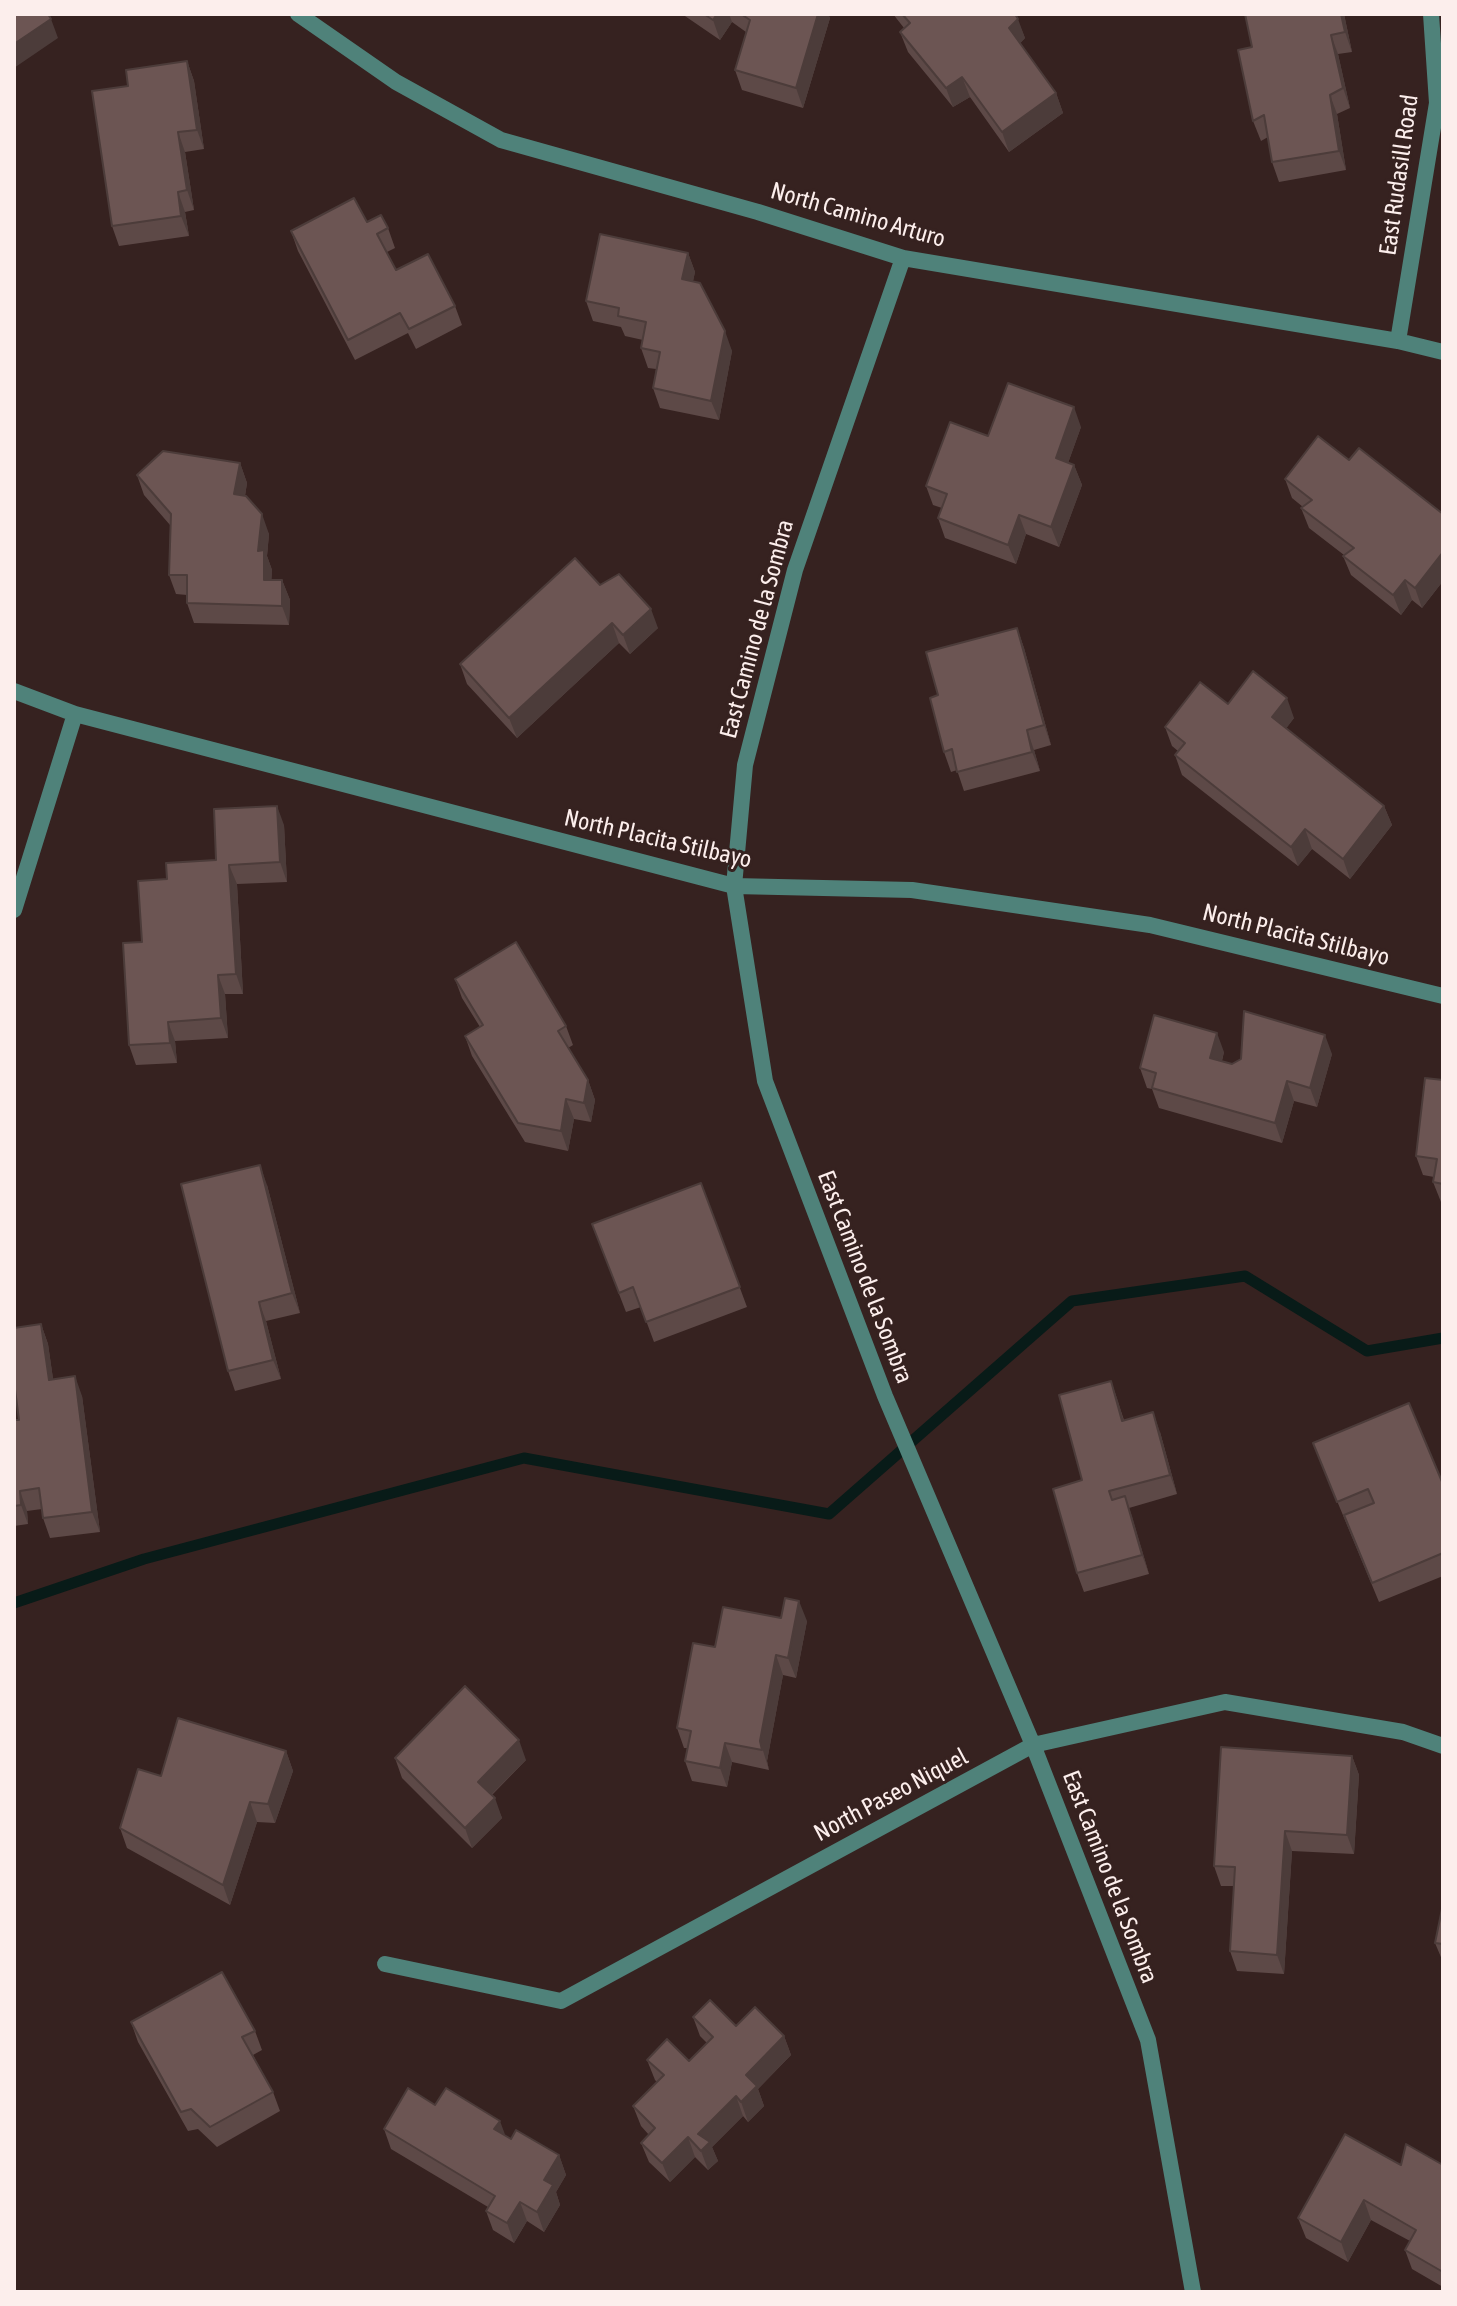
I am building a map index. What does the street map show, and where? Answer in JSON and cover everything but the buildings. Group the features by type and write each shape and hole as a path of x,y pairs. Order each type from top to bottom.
{"street":[{"name":"North Camino Arturo","path":"298,14 396,82 501,140 758,212 903,258 1398,341 1443,352"},
{"name":"East Rudasill Road","path":"1398,341 1437,103 1431,14"},
{"name":"East Camino de la Sombra","path":"903,258 791,584 745,765 734,886 765,1081 885,1396 1033,1745 1148,2040 1193,2292"},
{"name":"North Placita Stilbayo","path":"14,691 75,714 734,886 912,890 1150,925 1443,996"},
{"path":"14,910 75,714"},
{"name":"North Paseo Niquel","path":"385,1964 561,2001 1033,1745 1225,1702 1403,1732 1443,1746"}],"waterway":[{"path":"14,1603 144,1559 524,1458 829,1514 1072,1301 1245,1276 1367,1351 1443,1338"}]}
